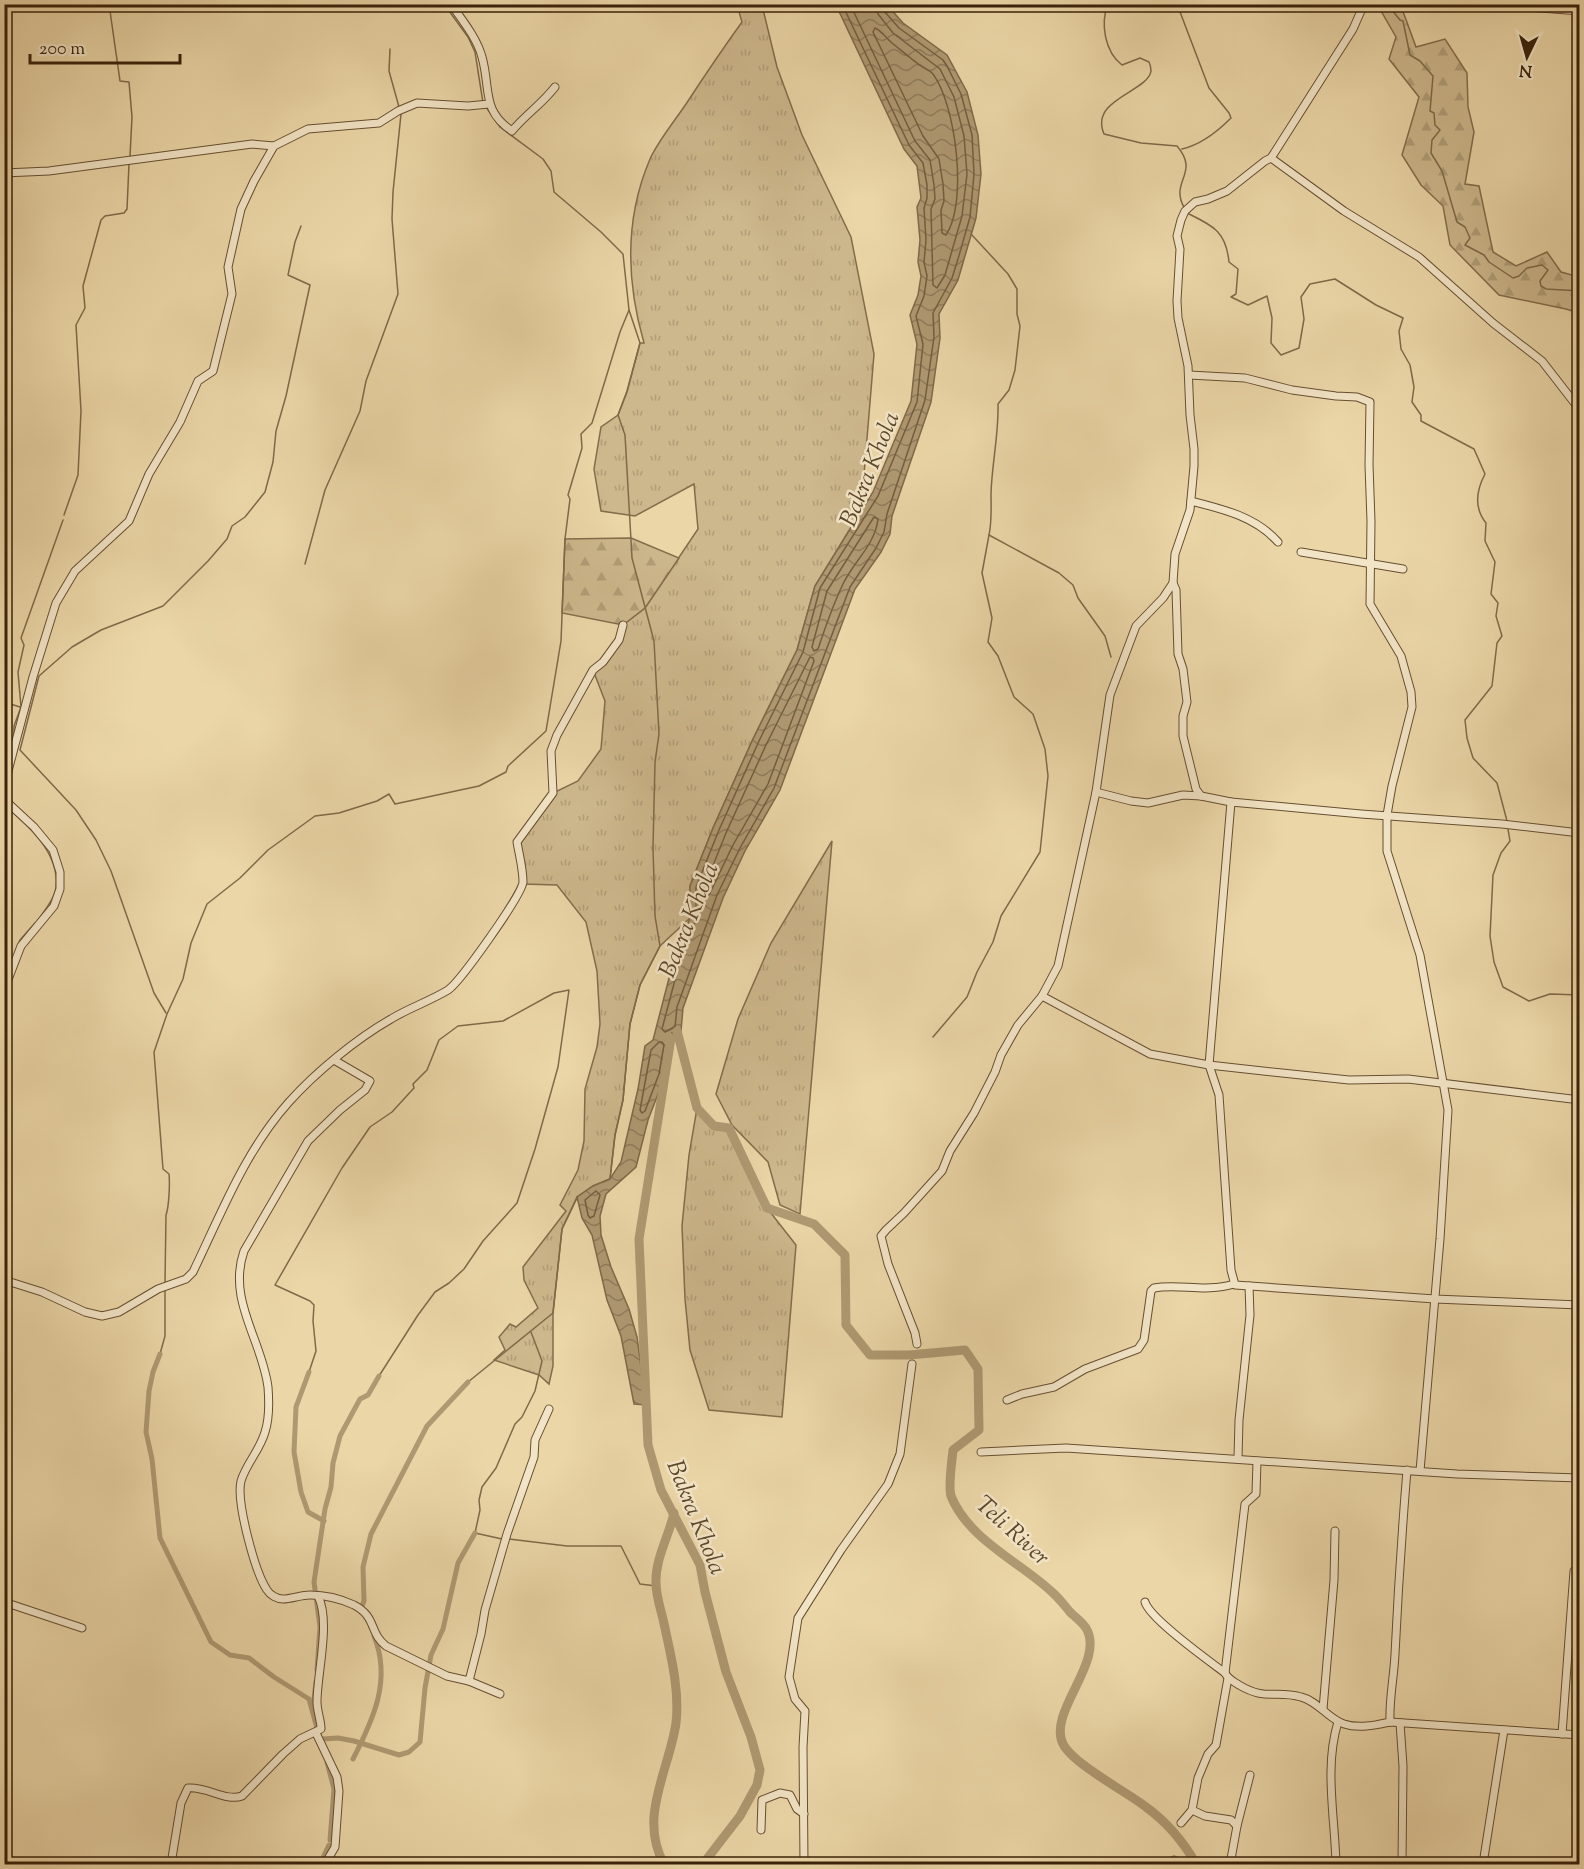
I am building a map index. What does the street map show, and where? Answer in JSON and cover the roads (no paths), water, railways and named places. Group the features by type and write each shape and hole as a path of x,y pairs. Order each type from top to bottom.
{"street":[{"path":"451,4 474,39 482,56 489,104 500,123 512,131 536,106 544,101 555,87"},
{"path":"1201,796 1196,789 1183,736 1183,716 1187,702 1184,669 1178,654 1176,590 1173,583 1175,554 1187,521 1191,501 1194,466 1189,375 1177,301 1180,220 1187,209 1198,201 1208,200 1227,191 1271,158 1353,29 1364,4"},
{"path":"1488,4 1580,11"},
{"path":"4,173 59,169 252,144 274,146 308,129 380,123 398,111 417,103 468,106 489,104"},
{"path":"4,786 33,677 56,603 75,571 129,521 149,474 180,422 198,381 213,372 232,294 228,267 241,209 274,146"},
{"path":"1271,158 1344,211 1419,257 1493,323 1542,361 1580,410"},
{"path":"1189,375 1245,378 1292,390 1357,397 1370,402 1370,604 1401,656 1411,692 1412,707 1392,786 1387,815 1387,850 1420,955 1448,1110 1420,1471"},
{"path":"1191,501 1226,510 1252,521 1271,534 1278,542"},
{"path":"1301,552 1403,569"},
{"path":"917,1344 915,1333 888,1264 882,1236 942,1171 950,1151 974,1113 995,1072 1008,1042 1018,1025 1042,996 1058,966 1096,792 1110,695 1136,626 1163,598 1173,583"},
{"path":"4,1280 42,1292 86,1312 102,1316 119,1312 158,1289 186,1280 193,1272 254,1148 291,1100 360,1039 388,1020 449,989 490,937 513,903 523,884 517,842 553,793 551,751 557,735 593,670 603,662 619,640 623,625"},
{"path":"1096,792 1148,803 1183,795 1201,796 1231,802 1502,824 1580,833"},
{"path":"4,797 53,850 60,872 60,889 54,906 21,946 7,973 4,990"},
{"path":"1231,802 1209,1065 1220,1095 1230,1270 1234,1284"},
{"path":"1042,996 1150,1054 1209,1065 1349,1080 1408,1079 1443,1082 1580,1100"},
{"path":"334,1060 370,1081 365,1090 308,1141 244,1251 239,1267 245,1314 262,1362 268,1388 265,1432 241,1483 240,1496 251,1551 259,1576 268,1593 282,1599 310,1595 354,1605 369,1616 378,1640 386,1646 447,1676 469,1681 500,1694"},
{"path":"1007,1400 1054,1387 1085,1369 1138,1349 1144,1340 1151,1291 1154,1288 1211,1288 1234,1284 1435,1299 1580,1305"},
{"path":"1238,1458 1239,1420 1250,1316 1249,1286"},
{"path":"804,1864 805,1711 795,1699 789,1677 798,1618 841,1550 888,1484 900,1454 912,1364"},
{"path":"469,1681 496,1572 534,1457 535,1440 549,1409"},
{"path":"981,1452 1066,1448 1420,1471 1580,1478"},
{"path":"1181,1822 1192,1810 1198,1778 1208,1754 1217,1741 1245,1504 1256,1494 1257,1461"},
{"path":"1390,1722 1389,1702 1394,1673 1407,1470"},
{"path":"1323,1708 1334,1580 1335,1531"},
{"path":"1562,1734 1574,1571"},
{"path":"171,1864 181,1803 188,1788 199,1787 235,1798 242,1796 300,1739 316,1733 321,1728 317,1704 322,1635 321,1598"},
{"path":"4,1602 82,1628"},
{"path":"1145,1602 1153,1614 1174,1633 1226,1676 1253,1693 1267,1696 1302,1697 1323,1708 1338,1722 1346,1725 1371,1726 1390,1722 1580,1735"},
{"path":"1336,1864 1332,1766 1334,1734 1338,1722"},
{"path":"1400,1723 1403,1766 1402,1864"},
{"path":"1483,1864 1504,1730"},
{"path":"316,1733 337,1777 339,1791 335,1847 325,1864"},
{"path":"1234,1864 1231,1859 1250,1775"},
{"path":"761,1830 762,1800 780,1793 790,1795 797,1809 804,1814"},
{"path":"1192,1810 1205,1816 1231,1820 1237,1826"}],"water":[{"path":"836,5 887,5 903,23 947,55 967,92 978,135 981,174 976,218 958,280 939,314 940,338 931,402 892,516 890,534 881,552 855,589 780,790 745,851 723,898 683,1008 680,1042 672,1033 665,1076 648,1120 636,1167 606,1194 600,1216 601,1235 637,1337 646,1405 634,1404 621,1336 607,1300 592,1235 582,1218 577,1197 593,1186 610,1179 621,1162 638,1089 645,1046 653,1040 675,955 690,918 690,886 753,739 797,650 815,586 873,492 911,401 917,344 910,315 918,295 921,276 918,262 920,240 917,207 921,198 917,166 904,149"}],"waterway":[{"path":"109,4 120,81 129,82 132,117 130,156"},
{"path":"444,4 468,37 475,52 483,103"},
{"path":"1108,4 1104,29 1112,53 1122,65 1140,58 1149,62 1151,71 1148,78 1111,104 1105,112 1102,122 1104,134 1141,143 1177,146 1186,164 1180,191 1185,209"},
{"path":"1177,4 1209,88 1231,118 1208,137 1182,149"},
{"path":"1387,4 1403,21 1410,55 1420,61 1433,76 1430,111 1434,113 1435,125 1440,130 1432,140 1431,153 1442,171 1457,222 1465,227 1470,238 1465,245 1484,255 1489,262 1513,278 1519,276 1527,268 1542,265 1548,270 1540,281 1541,286 1546,289 1580,291"},
{"path":"390,49 389,71 399,107"},
{"path":"486,107 500,127 543,159 551,171 554,192 623,254 629,310 640,343 627,392 618,415 625,435 632,558 654,641 659,734 655,762 653,848 655,916 660,946 640,985 630,1024 623,1100 615,1135 610,1179 603,1182"},
{"path":"305,564 325,490 360,411 366,381 398,294 392,219 401,114"},
{"path":"64,515 78,475 81,411 76,325 85,308 83,286 101,220 105,216 124,213 127,209 129,164"},
{"path":"1187,213 1211,226 1225,243 1229,262 1238,269 1236,294 1231,297 1248,305 1267,296 1272,318 1271,343 1281,355 1299,348 1304,319 1301,297 1310,284 1335,279 1376,305 1403,318 1399,331 1401,349 1410,365 1414,387 1412,402 1421,415 1421,421 1474,449 1485,474 1478,493 1478,505 1486,523 1485,541 1495,562 1491,594 1498,603 1496,616 1502,636 1497,643 1492,686 1465,720 1473,758 1497,783 1507,821"},
{"path":"166,1013 154,993 111,871 96,840 76,810 20,750 39,676 72,647 101,630 163,606 208,561 227,539 232,526 245,517 265,492 273,462 276,431 286,396 310,285 288,275 301,226"},
{"path":"971,234 1008,274 1017,289 1017,314 1020,326 1015,370 1009,390 998,404 989,535 1059,573 1073,585 1078,598 1105,636 1111,657"},
{"path":"165,1282 169,1174 163,1169 154,1052 167,1014 183,979 191,943 207,904 240,878 268,850 315,816 339,813 377,801 389,794 395,804 479,786 506,772 508,766 546,731 561,641 565,539 570,499 568,495 582,448 581,434 592,423 629,310"},
{"path":"14,737 14,726 21,707 18,672 24,645 21,638 63,520"},
{"path":"933,1037 967,997 993,942 1001,916 1040,852 1048,776 1045,749 1033,714 1014,697 998,656 988,642 992,618 982,573 989,535"},
{"path":"4,702 20,707"},
{"path":"4,769 7,762"},
{"path":"4,805 32,830 53,863 56,874 54,895 38,920"},
{"path":"1508,829 1510,841 1501,853 1493,875 1490,936 1494,962 1503,987 1529,1001 1550,994 1580,995"},
{"path":"18,945 35,923"},
{"path":"6,974 13,958"},
{"path":"309,1372 316,1351 314,1305 275,1285 342,1168 370,1127 392,1112 414,1088 413,1084 427,1070 439,1040 458,1026 503,1021 554,993 569,990 558,1067 517,1203 483,1241 464,1269 435,1292 379,1376"},
{"name":"Teli River","path":"677,1031 697,1108 714,1126 729,1128 767,1208 814,1224 845,1255 846,1325 870,1355 909,1355 965,1350 978,1369 979,1430 953,1450 951,1496 969,1525 1052,1592 1086,1628 1090,1641 1089,1656 1063,1717 1060,1731 1063,1744 1089,1769 1161,1819 1180,1840 1196,1864"},
{"name":"Bakra Khola","path":"671,1038 639,1239 648,1445 661,1490 700,1565 726,1672 751,1737 760,1770 757,1785 740,1816 703,1864"},
{"path":"468,1382 553,1313 562,1229 578,1196"},
{"path":"160,1354 165,1336 165,1290"},
{"path":"502,1539 475,1533 480,1510 479,1500 482,1487 496,1468 515,1424 522,1417 535,1391 542,1361 531,1332"},
{"path":"160,1354 149,1391 146,1432 152,1459 160,1538 211,1642 230,1655 249,1658 309,1699 317,1728"},
{"path":"309,1372 296,1407 294,1452 301,1492 308,1512 324,1521"},
{"path":"317,1670 320,1627 314,1582 325,1509 331,1487 333,1463 340,1436 360,1399 368,1395 379,1376"},
{"path":"360,1611 364,1601 363,1567 371,1534 427,1426 468,1382"},
{"path":"664,1864 654,1829 655,1811 676,1723 677,1697 671,1657 657,1596 656,1574 674,1513"},
{"path":"322,1739 338,1738 354,1741 399,1755 409,1752 420,1742 425,1688 431,1655 443,1629 458,1563 475,1533"},
{"path":"509,1539 567,1546 621,1546 640,1584 656,1586"},
{"path":"353,1759 373,1715 381,1684 379,1652 374,1636"},
{"path":"313,1708 316,1682"},
{"path":"327,1762 334,1789 330,1840"},
{"path":"1574,1807 1580,1807"},
{"path":"320,1864 329,1845"}]}
